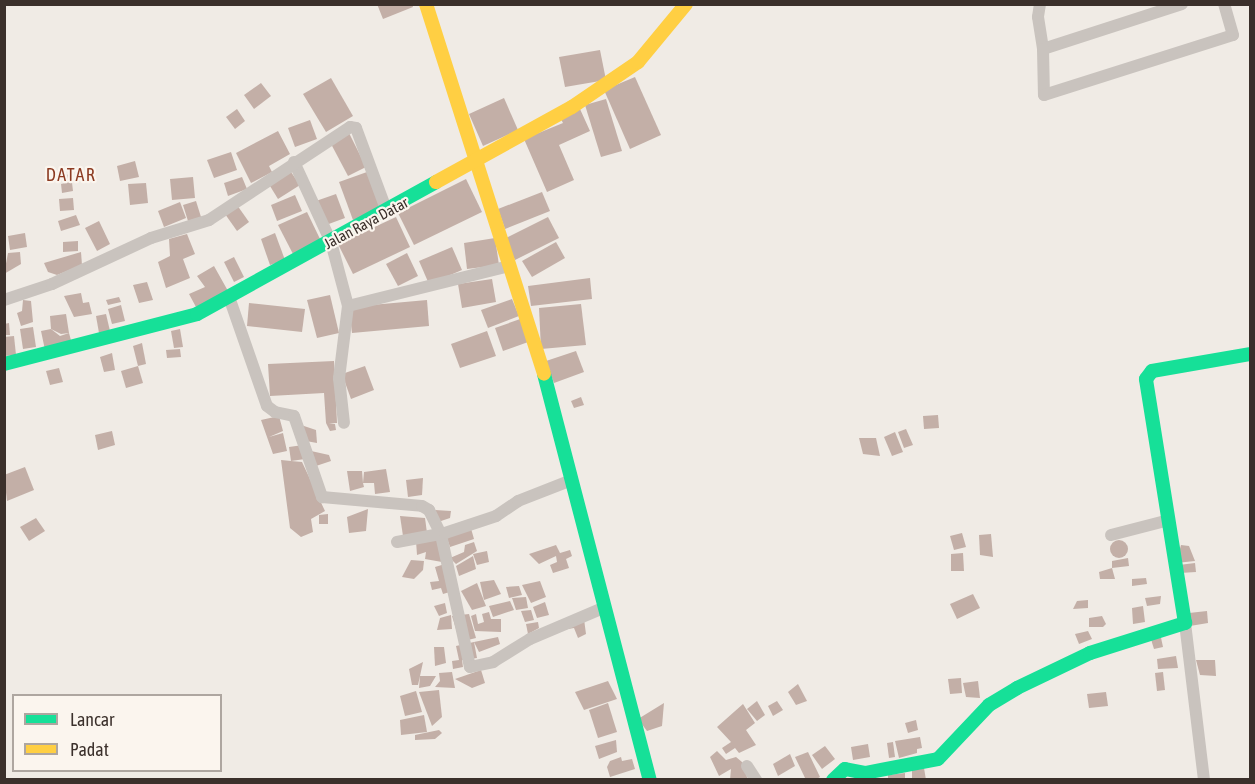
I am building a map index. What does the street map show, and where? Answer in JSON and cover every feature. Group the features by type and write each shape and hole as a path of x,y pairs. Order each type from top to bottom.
{"street":[{"path":"426,4 474,164 544,369 603,608 650,780"},
{"name":"Jalan Raya Datar","path":"4,364 197,314 474,164 623,74 638,62 686,4"},
{"path":"1040,4 1038,17 1044,95 1233,35 1224,4"},
{"path":"1042,49 1182,4"},
{"path":"4,300 52,284 151,238 209,220 294,162 354,127 387,212"},
{"path":"294,162 331,242 348,306 339,378 344,423"},
{"path":"348,306 510,266"},
{"path":"229,297 267,406 275,412 294,416 322,497 422,506 429,510 441,535 460,615 466,658 472,669 603,608"},
{"path":"1204,780 1185,623 1169,520 1152,435 1148,374 1251,354"},
{"path":"397,542 441,535 496,516 518,501 572,480"},
{"path":"1111,535 1169,520"},
{"path":"833,780 845,769 865,773 938,759 989,705 1017,688 1090,653 1185,623"},
{"path":"747,766 756,780"}],"building":[{"path":"377,4 412,4 413,7 383,19"},
{"path":"600,50 606,80 565,87 559,57"},
{"path":"635,77 661,135 630,149 604,90"},
{"path":"331,78 353,116 326,132 303,94"},
{"path":"261,83 271,96 254,109 244,95"},
{"path":"504,98 518,130 483,146 469,114"},
{"path":"606,99 622,151 601,157 585,105"},
{"path":"237,109 245,121 235,129 226,117"},
{"path":"580,109 590,131 559,145 574,180 547,192 524,139 563,123 560,117"},
{"path":"310,120 317,139 295,147 288,128"},
{"path":"278,131 290,154 269,166 272,172 251,183 236,153"},
{"path":"349,133 366,167 348,176 330,142"},
{"path":"231,152 237,170 214,178 207,160"},
{"path":"135,161 139,177 120,181 117,166"},
{"path":"291,172 300,185 278,199 270,186"},
{"path":"367,172 381,210 353,220 339,182"},
{"path":"71,174 73,191 62,193 61,184 66,183 65,175"},
{"path":"193,177 195,198 172,200 170,179"},
{"path":"242,177 247,189 228,196 224,183"},
{"path":"466,179 482,212 414,245 398,213"},
{"path":"146,183 148,203 130,205 128,184"},
{"path":"542,192 550,211 505,229 498,209"},
{"path":"336,194 345,218 326,225 316,201"},
{"path":"295,195 302,211 277,221 271,205"},
{"path":"73,198 74,210 60,211 59,199"},
{"path":"196,201 201,217 188,221 183,205"},
{"path":"180,202 186,218 164,227 158,211"},
{"path":"237,205 249,222 237,231 225,214"},
{"path":"307,212 321,241 293,254 278,225"},
{"path":"76,215 80,225 61,231 58,221"},
{"path":"396,217 410,247 353,274 338,244"},
{"path":"548,217 559,238 515,260 504,239"},
{"path":"99,221 110,244 97,251 85,228"},
{"path":"25,233 27,247 10,250 8,236"},
{"path":"275,233 285,260 270,265 261,239"},
{"path":"187,234 195,254 183,259 190,278 166,288 158,262 170,256 169,239"},
{"path":"495,238 499,265 467,269 464,243"},
{"path":"78,241 78,251 63,252 63,242"},
{"path":"556,242 565,258 532,277 522,261"},
{"path":"452,247 462,270 429,284 419,261"},
{"path":"20,252 21,264 4,274 8,253"},
{"path":"81,252 82,265 57,275 48,272 44,263"},
{"path":"407,253 418,276 398,286 386,264"},
{"path":"234,257 244,277 234,282 224,262"},
{"path":"214,266 228,291 196,307 189,294 205,287 197,276"},
{"path":"590,278 592,299 531,306 528,286"},
{"path":"492,279 496,302 462,308 458,284"},
{"path":"147,282 153,300 139,303 133,285"},
{"path":"81,293 83,303 89,302 92,314 74,317 64,296"},
{"path":"330,295 339,333 317,338 307,300"},
{"path":"119,297 121,302 108,305 106,300"},
{"path":"512,299 519,316 488,328 481,310"},
{"path":"23,300 31,301 33,322 21,326 17,313 22,311"},
{"path":"427,300 429,326 352,333 349,307"},
{"path":"249,303 305,309 302,332 247,326"},
{"path":"581,304 586,345 541,349 539,308"},
{"path":"121,305 125,321 112,324 108,309"},
{"path":"66,314 69,333 61,334 51,329 50,316"},
{"path":"106,314 110,331 99,333 96,316"},
{"path":"523,318 531,341 503,351 495,328"},
{"path":"9,323 10,335 4,335 4,324"},
{"path":"33,327 36,347 23,349 20,329"},
{"path":"51,329 60,336 69,333 72,344 45,350 41,331"},
{"path":"180,329 183,347 174,348 171,331"},
{"path":"487,331 496,356 460,368 451,344"},
{"path":"14,336 16,355 4,356 4,337"},
{"path":"142,343 146,364 138,366 133,346"},
{"path":"180,349 181,357 167,358 166,350"},
{"path":"576,351 584,372 554,383 546,361"},
{"path":"112,353 115,370 104,372 100,357"},
{"path":"334,361 337,423 329,423 335,424 336,430 330,431 326,423 324,393 270,396 268,364"},
{"path":"138,366 143,383 126,388 121,371"},
{"path":"365,366 374,390 351,399 342,374"},
{"path":"59,368 63,382 50,385 46,371"},
{"path":"581,397 584,405 574,408 571,401"},
{"path":"938,415 939,428 924,429 923,416"},
{"path":"279,416 283,431 269,437 283,433 287,451 273,454 261,420"},
{"path":"301,425 316,430 317,443 306,441"},
{"path":"906,429 913,445 904,448 898,432"},
{"path":"112,431 115,445 98,450 95,435"},
{"path":"895,432 903,452 892,456 884,437"},
{"path":"859,438 876,438 880,456 863,454"},
{"path":"303,445 305,459 291,461 289,447"},
{"path":"311,451 329,455 331,461 316,466"},
{"path":"281,460 302,462 325,511 311,519 313,532 301,537 290,528"},
{"path":"25,467 34,490 7,501 4,475"},
{"path":"386,469 390,492 375,494 374,483 363,483 364,472"},
{"path":"347,471 362,471 364,487 350,491"},
{"path":"423,478 422,495 408,497 406,480"},
{"path":"368,509 366,531 349,533 347,517"},
{"path":"435,510 451,511 450,518 438,522"},
{"path":"328,514 328,524 319,524 319,515"},
{"path":"400,516 425,518 427,533 403,536"},
{"path":"36,518 45,531 29,541 20,527"},
{"path":"470,525 474,539 450,547 445,533"},
{"path":"962,533 966,547 954,550 950,536"},
{"path":"991,534 993,557 980,555 979,535"},
{"path":"445,537 450,548 442,562 425,559 426,552 417,555 416,541"},
{"path":"1119,540 1125,543 1128,549 1125,555 1119,558 1113,555 1110,549 1113,543"},
{"path":"474,542 477,551 456,564 450,558 464,552 465,545"},
{"path":"556,545 560,553 570,550 572,556 566,559 569,568 553,573 550,565 557,562 556,556 539,564 529,554"},
{"path":"1181,545 1189,546 1195,561 1176,563"},
{"path":"487,551 489,562 477,565 473,554"},
{"path":"963,553 964,571 951,571 951,554"},
{"path":"473,556 476,569 459,576 456,566"},
{"path":"1128,558 1129,566 1112,568 1112,561"},
{"path":"411,560 424,561 423,570 414,579 402,577"},
{"path":"1195,563 1196,572 1180,573 1179,565"},
{"path":"445,564 453,591 443,594 441,588 432,590 430,582 439,581 435,567"},
{"path":"1112,568 1115,579 1100,579 1099,572"},
{"path":"1146,578 1147,584 1132,586 1132,579"},
{"path":"494,580 501,594 484,600 480,582"},
{"path":"540,581 546,597 531,603 522,585"},
{"path":"477,583 486,606 472,610 461,591"},
{"path":"519,586 522,595 509,598 506,587"},
{"path":"973,594 980,608 957,619 950,604"},
{"path":"1161,596 1160,604 1147,606 1145,598"},
{"path":"526,597 528,608 516,610 512,598"},
{"path":"1088,600 1088,608 1073,609 1077,601"},
{"path":"510,601 514,610 493,617 489,606"},
{"path":"545,602 549,615 537,618 533,607"},
{"path":"445,603 447,613 439,616 434,606"},
{"path":"1143,606 1145,622 1133,624 1132,608"},
{"path":"531,610 534,620 525,622 521,611"},
{"path":"1207,611 1208,623 1190,626 1189,613"},
{"path":"489,612 491,619 501,619 501,632 475,631 471,616 476,614 478,624 484,622 482,614"},
{"path":"469,614 476,638 460,642 452,616"},
{"path":"451,615 452,629 437,630 440,618"},
{"path":"1102,616 1106,624 1103,627 1089,627 1089,618"},
{"path":"584,619 586,634 578,638 574,628 562,630"},
{"path":"538,622 539,628 528,634 526,624"},
{"path":"1088,631 1092,639 1079,644 1075,634"},
{"path":"1160,633 1163,647 1154,649 1150,636"},
{"path":"498,637 500,644 479,652 474,642"},
{"path":"474,642 477,658 462,660 463,667 453,669 452,661 459,660 456,646"},
{"path":"434,647 444,647 446,663 435,666"},
{"path":"1176,656 1178,668 1158,669 1157,659"},
{"path":"1196,660 1215,660 1216,676 1200,675"},
{"path":"423,662 418,685 412,685 409,669"},
{"path":"481,670 485,683 472,688 455,679"},
{"path":"452,672 455,688 435,687 440,681 439,673"},
{"path":"1163,672 1165,690 1157,691 1155,673"},
{"path":"420,676 436,676 430,686 419,688"},
{"path":"961,678 962,693 950,694 948,679"},
{"path":"608,681 617,699 584,710 575,692"},
{"path":"978,681 980,698 966,697 963,683"},
{"path":"798,684 807,701 796,705 788,692"},
{"path":"439,690 442,717 432,726 419,692"},
{"path":"416,691 422,712 405,716 400,696"},
{"path":"1106,692 1108,706 1089,708 1087,694"},
{"path":"757,701 765,715 757,721 747,709"},
{"path":"777,701 783,710 773,716 768,706"},
{"path":"608,703 617,732 598,738 589,710"},
{"path":"664,703 662,726 647,731 638,719"},
{"path":"743,704 755,723 746,730 756,745 739,753 735,748 726,754 722,748 731,742 717,727"},
{"path":"424,715 427,732 401,735 400,720"},
{"path":"916,720 918,730 908,733 905,723"},
{"path":"439,730 442,733 435,739 415,740 415,735"},
{"path":"920,737 922,748 917,749 917,753 899,758 895,741"},
{"path":"616,740 617,752 599,759 595,746"},
{"path":"893,742 895,757 889,758 887,743"},
{"path":"868,744 870,757 853,760 851,747"},
{"path":"825,746 835,759 822,769 812,755"},
{"path":"717,751 726,760 736,757 742,762 748,780 730,780 731,769 719,776 710,757"},
{"path":"808,752 820,777 815,780 806,780 795,757"},
{"path":"790,754 795,766 778,776 773,764"},
{"path":"621,757 622,761 632,759 635,769 610,777 607,767 610,761"},
{"path":"924,768 926,780 912,780 912,769"},
{"path":"905,773 905,780 888,780 888,775"}],"traffic: fast":[{"path":"4,364 197,314 436,182"},
{"path":"833,780 845,769 865,773 938,759 989,705 1017,688 1090,653 1185,623 1146,379 1152,371 1250,354"},
{"path":"544,374 650,780"}],"traffic: slow":[{"path":"426,4 544,374"},
{"path":"436,182 572,107 638,62 686,4"}],"district":[{"name":"DATAR","path":"71,175"}]}
